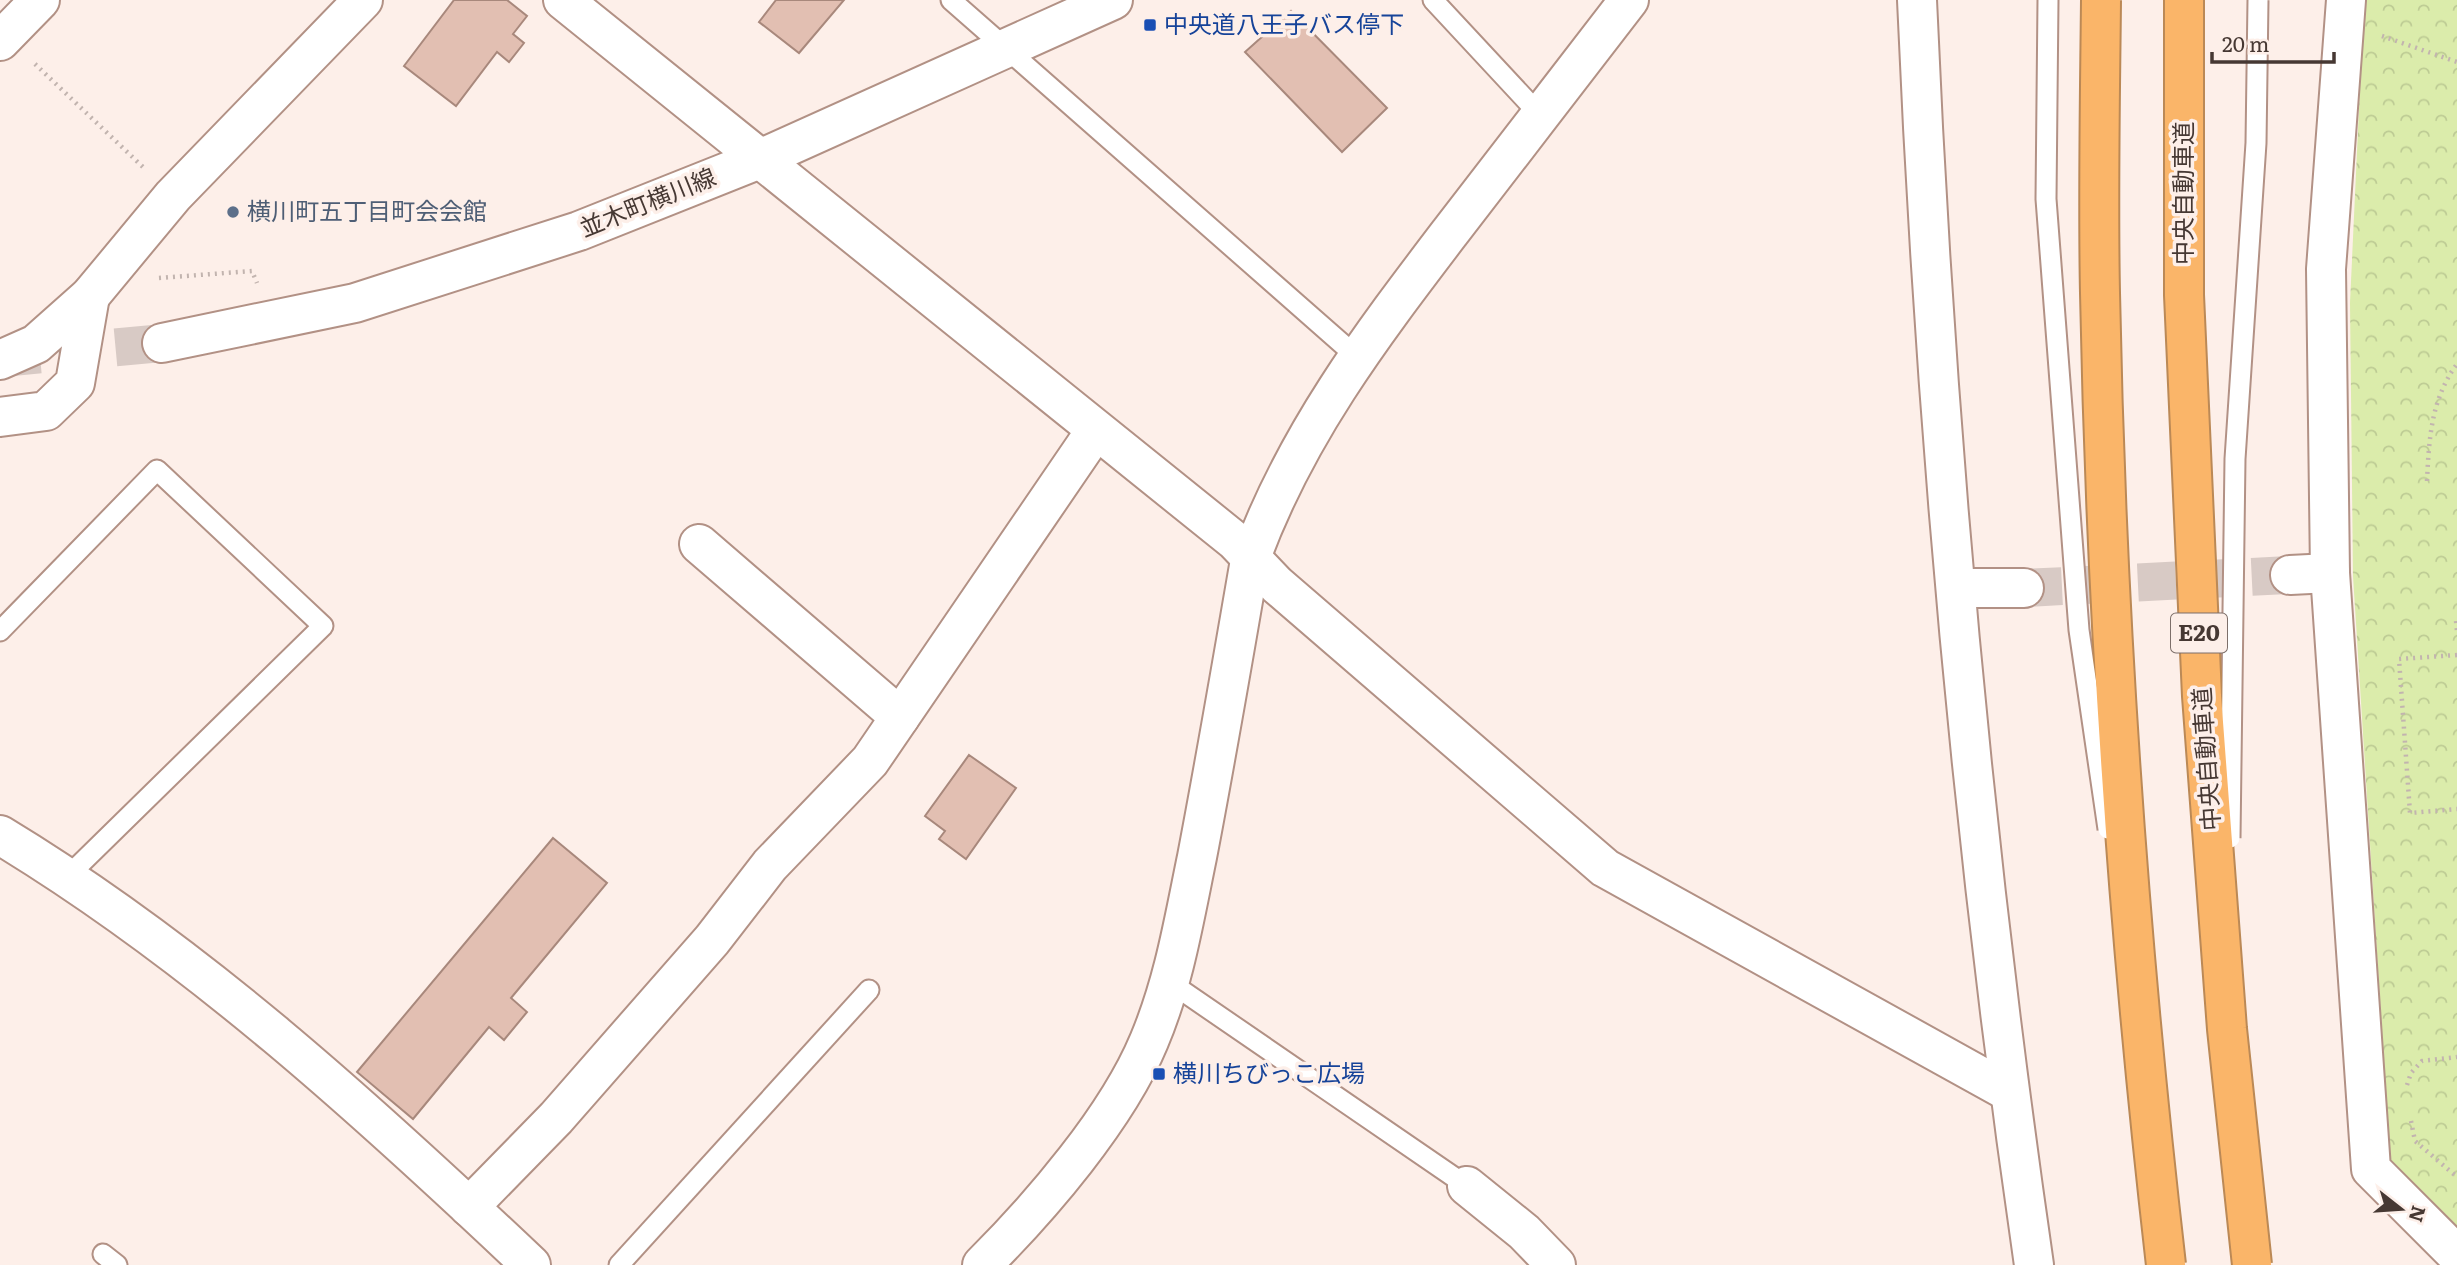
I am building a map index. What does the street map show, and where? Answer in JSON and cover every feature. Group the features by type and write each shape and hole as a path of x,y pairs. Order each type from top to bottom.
{"highway":[{"path":"2101,0 2100,292 2115,695 2148,1115 2166,1265"},
{"name":"中央自動車道","path":"2183,0 2184,309 2202,696 2227,1029 2252,1265"}],"street":[{"path":"3,38 40,0"},
{"path":"0,360 36,344 90,296 173,196 363,0"},
{"name":"並木町横川線","path":"162,343 355,303 579,231 760,159 1113,0"},
{"path":"982,1265 1016,1231 1099,1127 1148,1044 1171,983 1208,801 1250,560 1264,522 1301,448 1356,356 1629,0"},
{"path":"1917,0 1927,226 1956,589 2009,1092 2034,1265"},
{"path":"573,3 760,159 1236,541 1250,560 1605,868 2009,1092"},
{"path":"2346,12 2326,269 2330,573 2371,1169 2457,1255"},
{"path":"0,417 46,411 75,383 90,296"},
{"path":"469,1207 556,1118 712,940 770,865 870,761 1096,430"},
{"path":"699,544 900,717"},
{"path":"2290,575 2330,573"},
{"path":"1956,589 2024,589"},
{"path":"0,835 68,876 299,1054 531,1265"},
{"path":"1467,1186 1524,1232 1556,1265"}],"lane":[{"path":"951,0 1356,356"},
{"path":"1433,0 1540,116"},
{"path":"2048,0 2046,199 2079,630 2148,1115"},
{"path":"2227,1029 2235,459 2256,143 2258,0"},
{"path":"0,631 158,470 323,626 68,876"},
{"path":"1171,983 1467,1186"},
{"path":"619,1265 869,990"}],"path":[{"path":"2346,12 2457,62"},
{"path":"3,38 173,196"},
{"path":"155,278 253,271 261,293"},
{"path":"2427,481 2429,427 2457,364"},
{"path":"2456,621 2457,631"},
{"path":"2457,655 2399,659 2410,813 2457,809"},
{"path":"2405,1092 2411,1073 2422,1061 2457,1057"},
{"path":"2410,1117 2415,1142 2457,1177"}],"green space":[{"path":"2364,0 2457,0 2457,1239 2410,1194 2390,1159 2353,576 2350,303"}],"building":[{"path":"454,0 507,0 527,16 513,34 524,43 509,62 497,52 456,106 404,66"},
{"path":"776,0 844,0 799,53 759,22"},
{"path":"1291,11 1387,108 1342,152 1245,52"},
{"path":"969,755 1016,788 966,859 939,839 945,831 925,816"},
{"path":"553,838 607,883 511,998 527,1012 504,1040 489,1027 413,1119 357,1072"}],"tunnel":[{"path":"2,358 162,343"},
{"path":"2024,588 2290,575"}],"place":[{"name":"中央道八王子バス停下","path":"1150,25"},
{"name":"横川町五丁目町会会館","path":"233,212"},
{"name":"横川ちびっこ広場","path":"1159,1074"}]}
